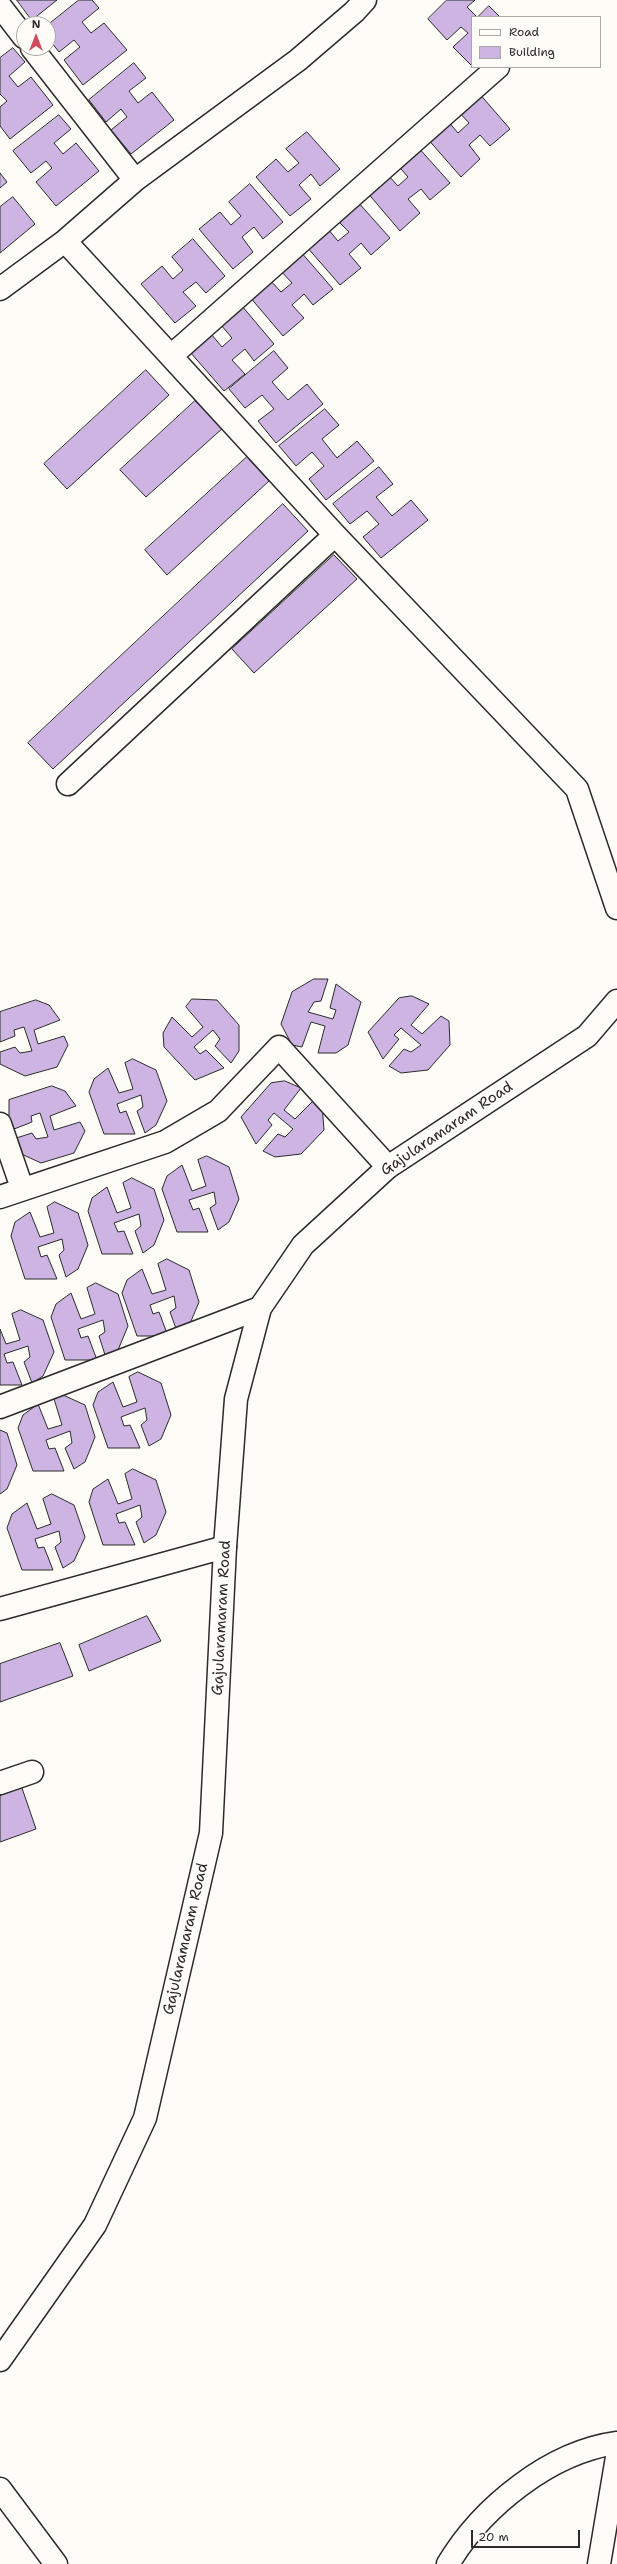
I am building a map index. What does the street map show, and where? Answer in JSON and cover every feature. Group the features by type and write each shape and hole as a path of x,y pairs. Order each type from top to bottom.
{"street":[{"path":"0,289 66,241 135,180 298,60 354,12 365,0"},
{"path":"0,6 16,27"},
{"path":"38,56 135,180"},
{"path":"171,356 497,68"},
{"path":"66,241 335,535 577,789 617,908"},
{"path":"68,784 335,535"},
{"name":"Gajularamaram Road","path":"0,2360 95,2225 145,2118 211,1833 225,1547 236,1399 260,1308 303,1245 388,1166 587,1036 617,1001"},
{"path":"0,1197 22,1188 165,1142 218,1111 279,1047 388,1166"},
{"path":"0,1124 22,1188"},
{"path":"0,1407 260,1308"},
{"path":"0,1609 225,1547"},
{"path":"0,1783 32,1772"},
{"path":"448,2564 482,2518 518,2488 564,2458 602,2445 617,2443"},
{"path":"599,2564 617,2457"},
{"path":"0,2489 56,2564"}],"building":[{"path":"17,0 57,0 37,16 29,16"},
{"path":"79,0 92,0 99,8 82,22 91,33 104,23 127,50 83,85 64,60 80,47 74,40 59,52 56,48 56,19"},
{"path":"447,0 475,0 467,7 476,16 471,16 471,65 453,47 468,33 461,27 447,40 428,19"},
{"path":"489,6 499,16 479,16"},
{"path":"13,48 16,52 16,56 20,56 25,62 9,76 18,87 31,77 53,105 10,139 0,126 0,107 7,101 0,94 0,58"},
{"path":"134,63 146,78 129,91 138,103 152,92 174,120 131,154 111,130 127,117 121,109 106,122 89,100"},
{"path":"478,92 510,129 490,146 480,135 469,145 480,159 461,177 426,137 447,120 458,133 469,123 457,110"},
{"path":"59,115 71,129 54,143 63,154 76,143 99,171 56,206 36,182 52,168 46,161 31,173 13,151"},
{"path":"307,132 340,169 320,186 311,174 299,185 311,199 290,216 256,177 276,159 288,172 299,163 286,149"},
{"path":"417,146 450,183 430,200 421,189 408,199 420,213 400,231 366,191 386,173 398,186 408,177 396,163"},
{"path":"0,173 7,182 0,188"},
{"path":"250,184 283,222 263,239 254,227 242,237 253,252 233,269 199,229 220,212 231,225 241,216 229,202"},
{"path":"13,197 35,224 0,253 0,207"},
{"path":"357,201 390,238 371,255 361,243 349,254 361,268 340,285 306,246 327,228 338,241 349,232 336,219"},
{"path":"193,239 225,276 206,293 196,282 183,292 196,306 175,323 141,284 162,266 173,279 183,270 172,257"},
{"path":"300,251 333,289 313,305 304,294 292,305 304,318 283,336 249,296 269,279 281,292 292,283 279,269"},
{"path":"242,306 274,344 254,361 245,349 232,360 245,374 224,391 190,352 211,334 222,347 232,338 221,325"},
{"path":"274,351 288,368 272,382 288,400 307,384 323,404 276,443 258,421 274,409 262,395 245,408 229,389"},
{"path":"146,370 169,395 67,489 44,464"},
{"path":"195,401 224,427 146,497 120,470"},
{"path":"325,409 339,425 322,439 337,458 357,441 374,461 326,500 309,479 324,466 312,452 296,466 279,446"},
{"path":"247,457 269,481 167,575 145,550"},
{"path":"379,467 393,484 376,497 392,516 411,500 428,520 381,558 363,537 379,524 367,511 350,524 333,504"},
{"path":"283,504 308,531 53,769 28,743"},
{"path":"334,555 357,579 254,673 232,649"},
{"path":"314,979 328,979 321,1001 314,1002 308,1012 333,1019 336,1010 330,1008 336,984 361,1002 348,1045 336,1053 318,1053 325,1026 311,1022 302,1047 292,1045 281,1024 292,992"},
{"path":"412,996 429,1004 411,1025 422,1034 441,1016 449,1021 450,1045 428,1070 401,1073 389,1066 404,1049 411,1052 421,1045 401,1028 394,1035 399,1039 383,1059 368,1032 399,998"},
{"path":"192,999 217,1000 239,1025 239,1051 231,1063 215,1046 220,1039 213,1030 194,1047 200,1054 206,1050 224,1068 195,1080 164,1047 163,1033 172,1017 192,1037 203,1027 186,1007"},
{"path":"36,1000 49,1005 60,1020 34,1030 38,1044 64,1036 68,1045 57,1067 25,1076 0,1064 0,1052 15,1047 20,1053 32,1051 24,1027 14,1030 15,1036 0,1042 0,1012"},
{"path":"133,1059 156,1070 167,1101 156,1125 145,1133 137,1111 143,1107 141,1095 117,1104 120,1113 126,1111 135,1134 104,1134 89,1092 94,1079 108,1068 119,1093 133,1089 125,1063"},
{"path":"285,1081 301,1088 284,1110 295,1119 314,1100 322,1105 324,1130 301,1154 275,1157 263,1151 278,1134 285,1137 293,1129 274,1113 268,1120 272,1125 256,1144 241,1117 271,1083"},
{"path":"52,1086 65,1091 76,1106 50,1116 54,1130 80,1122 85,1131 74,1153 41,1163 17,1152 10,1140 32,1133 36,1139 48,1137 40,1113 31,1116 32,1122 9,1131 9,1100"},
{"path":"207,1156 229,1167 239,1199 229,1222 218,1230 210,1208 216,1204 214,1192 189,1200 193,1210 199,1208 208,1232 177,1232 162,1189 167,1176 182,1165 192,1191 206,1186 198,1160"},
{"path":"132,1178 154,1189 164,1220 154,1245 143,1253 135,1231 141,1226 139,1214 114,1223 118,1232 124,1231 133,1254 102,1254 88,1211 92,1198 107,1187 117,1213 131,1208 123,1183"},
{"path":"55,1202 78,1213 88,1245 78,1269 66,1277 59,1255 64,1250 62,1239 38,1247 41,1257 47,1255 57,1279 25,1279 11,1236 15,1222 30,1212 40,1237 54,1233 47,1207"},
{"path":"167,1259 189,1270 199,1302 189,1326 178,1334 170,1312 176,1308 174,1296 150,1305 153,1314 159,1312 168,1336 137,1336 122,1293 127,1280 142,1269 152,1294 166,1290 158,1264"},
{"path":"96,1283 118,1294 128,1326 118,1350 106,1358 99,1336 105,1332 103,1320 78,1329 81,1338 88,1336 97,1360 65,1360 51,1317 56,1304 71,1293 81,1319 95,1314 87,1288"},
{"path":"21,1310 43,1320 54,1352 43,1376 32,1383 24,1362 30,1357 28,1346 4,1354 7,1363 13,1362 22,1385 0,1385 0,1329 6,1344 20,1340 12,1314"},
{"path":"138,1372 161,1383 171,1415 161,1439 149,1446 141,1425 147,1420 145,1408 121,1417 124,1426 130,1425 140,1448 108,1448 93,1405 98,1392 113,1382 123,1407 137,1402 129,1377"},
{"path":"63,1395 85,1405 95,1437 85,1462 74,1469 65,1448 72,1443 70,1431 46,1440 49,1449 55,1448 64,1471 33,1471 18,1428 23,1415 38,1404 48,1429 62,1425 54,1399"},
{"path":"0,1430 7,1433 17,1465 7,1489 0,1494"},
{"path":"133,1469 156,1480 166,1512 156,1535 144,1543 136,1522 142,1517 140,1505 116,1514 119,1523 125,1522 135,1545 103,1545 89,1502 93,1489 108,1479 118,1504 132,1499 125,1474"},
{"path":"52,1494 74,1505 85,1537 74,1561 63,1568 55,1547 61,1542 59,1531 35,1539 38,1548 44,1547 53,1570 22,1570 7,1528 12,1514 27,1503 37,1529 51,1524 43,1499"},
{"path":"147,1616 161,1641 89,1671 79,1645"},
{"path":"60,1643 73,1676 0,1702 0,1664"},
{"path":"22,1788 36,1829 0,1842 0,1796"}]}
